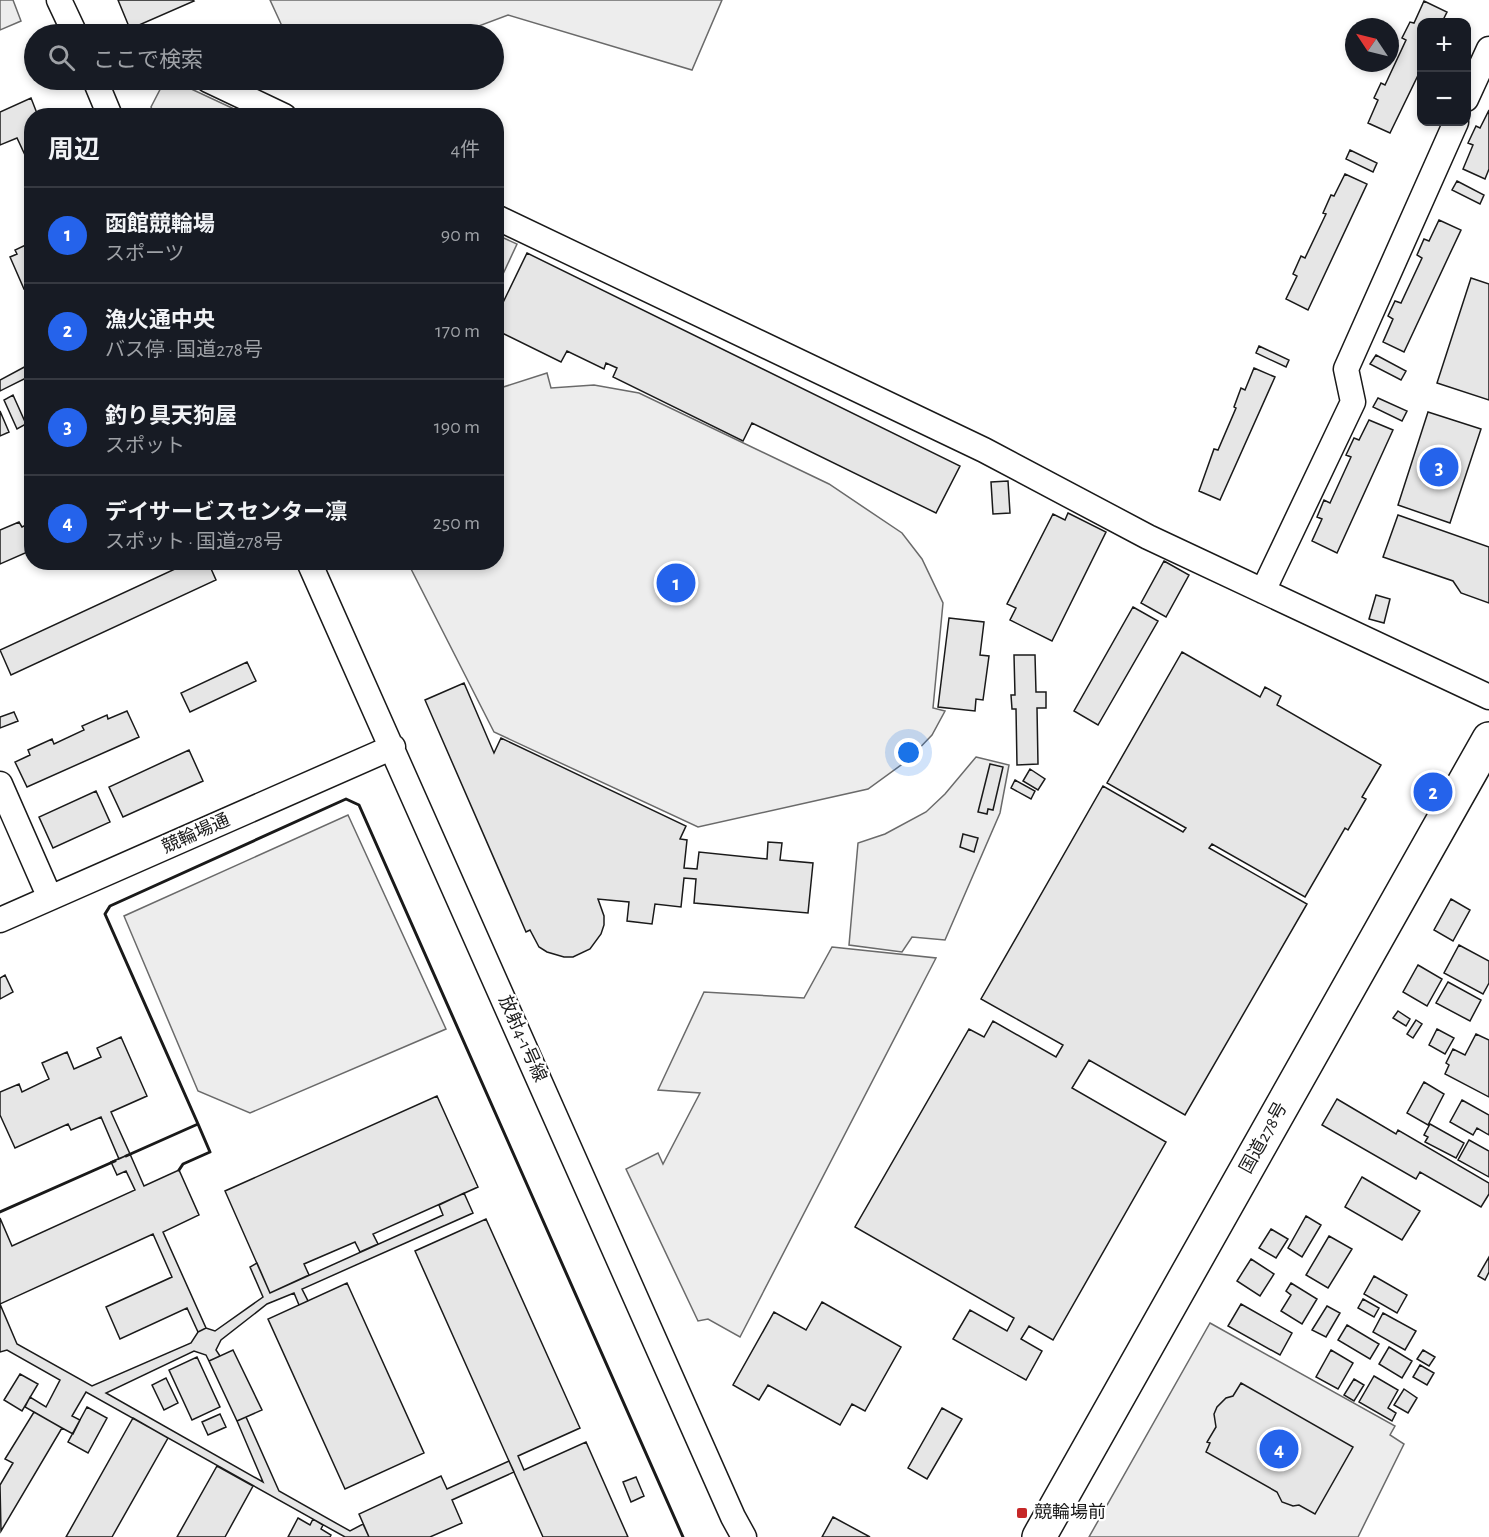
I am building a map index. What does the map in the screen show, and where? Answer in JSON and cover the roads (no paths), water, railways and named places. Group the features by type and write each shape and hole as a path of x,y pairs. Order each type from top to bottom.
{"highway":[{"name":"国道278号","path":"1039,1537 1489,739"}],"street":[{"path":"59,0 70,24"},
{"path":"1471,90 1489,49"},
{"path":"99,90 107,108"},
{"path":"229,90 267,108"},
{"path":"1263,591 1353,402 1346,369 1454,126"},
{"path":"504,221 984,450 1148,537 1489,697"},
{"name":"放射4-1号線","path":"313,570 739,1530"},
{"name":"競輪場通","path":"0,920 393,747"},
{"path":"0,784 50,898"}],"place":[{"name":"釣り具天狗屋","path":"1439,467"},
{"name":"函館競輪場","path":"676,583"},
{"name":"漁火通中央","path":"1433,792"},
{"name":"デイサービスセンター凛","path":"1279,1449"},
{"name":"競輪場前","path":"1022,1513"}]}
